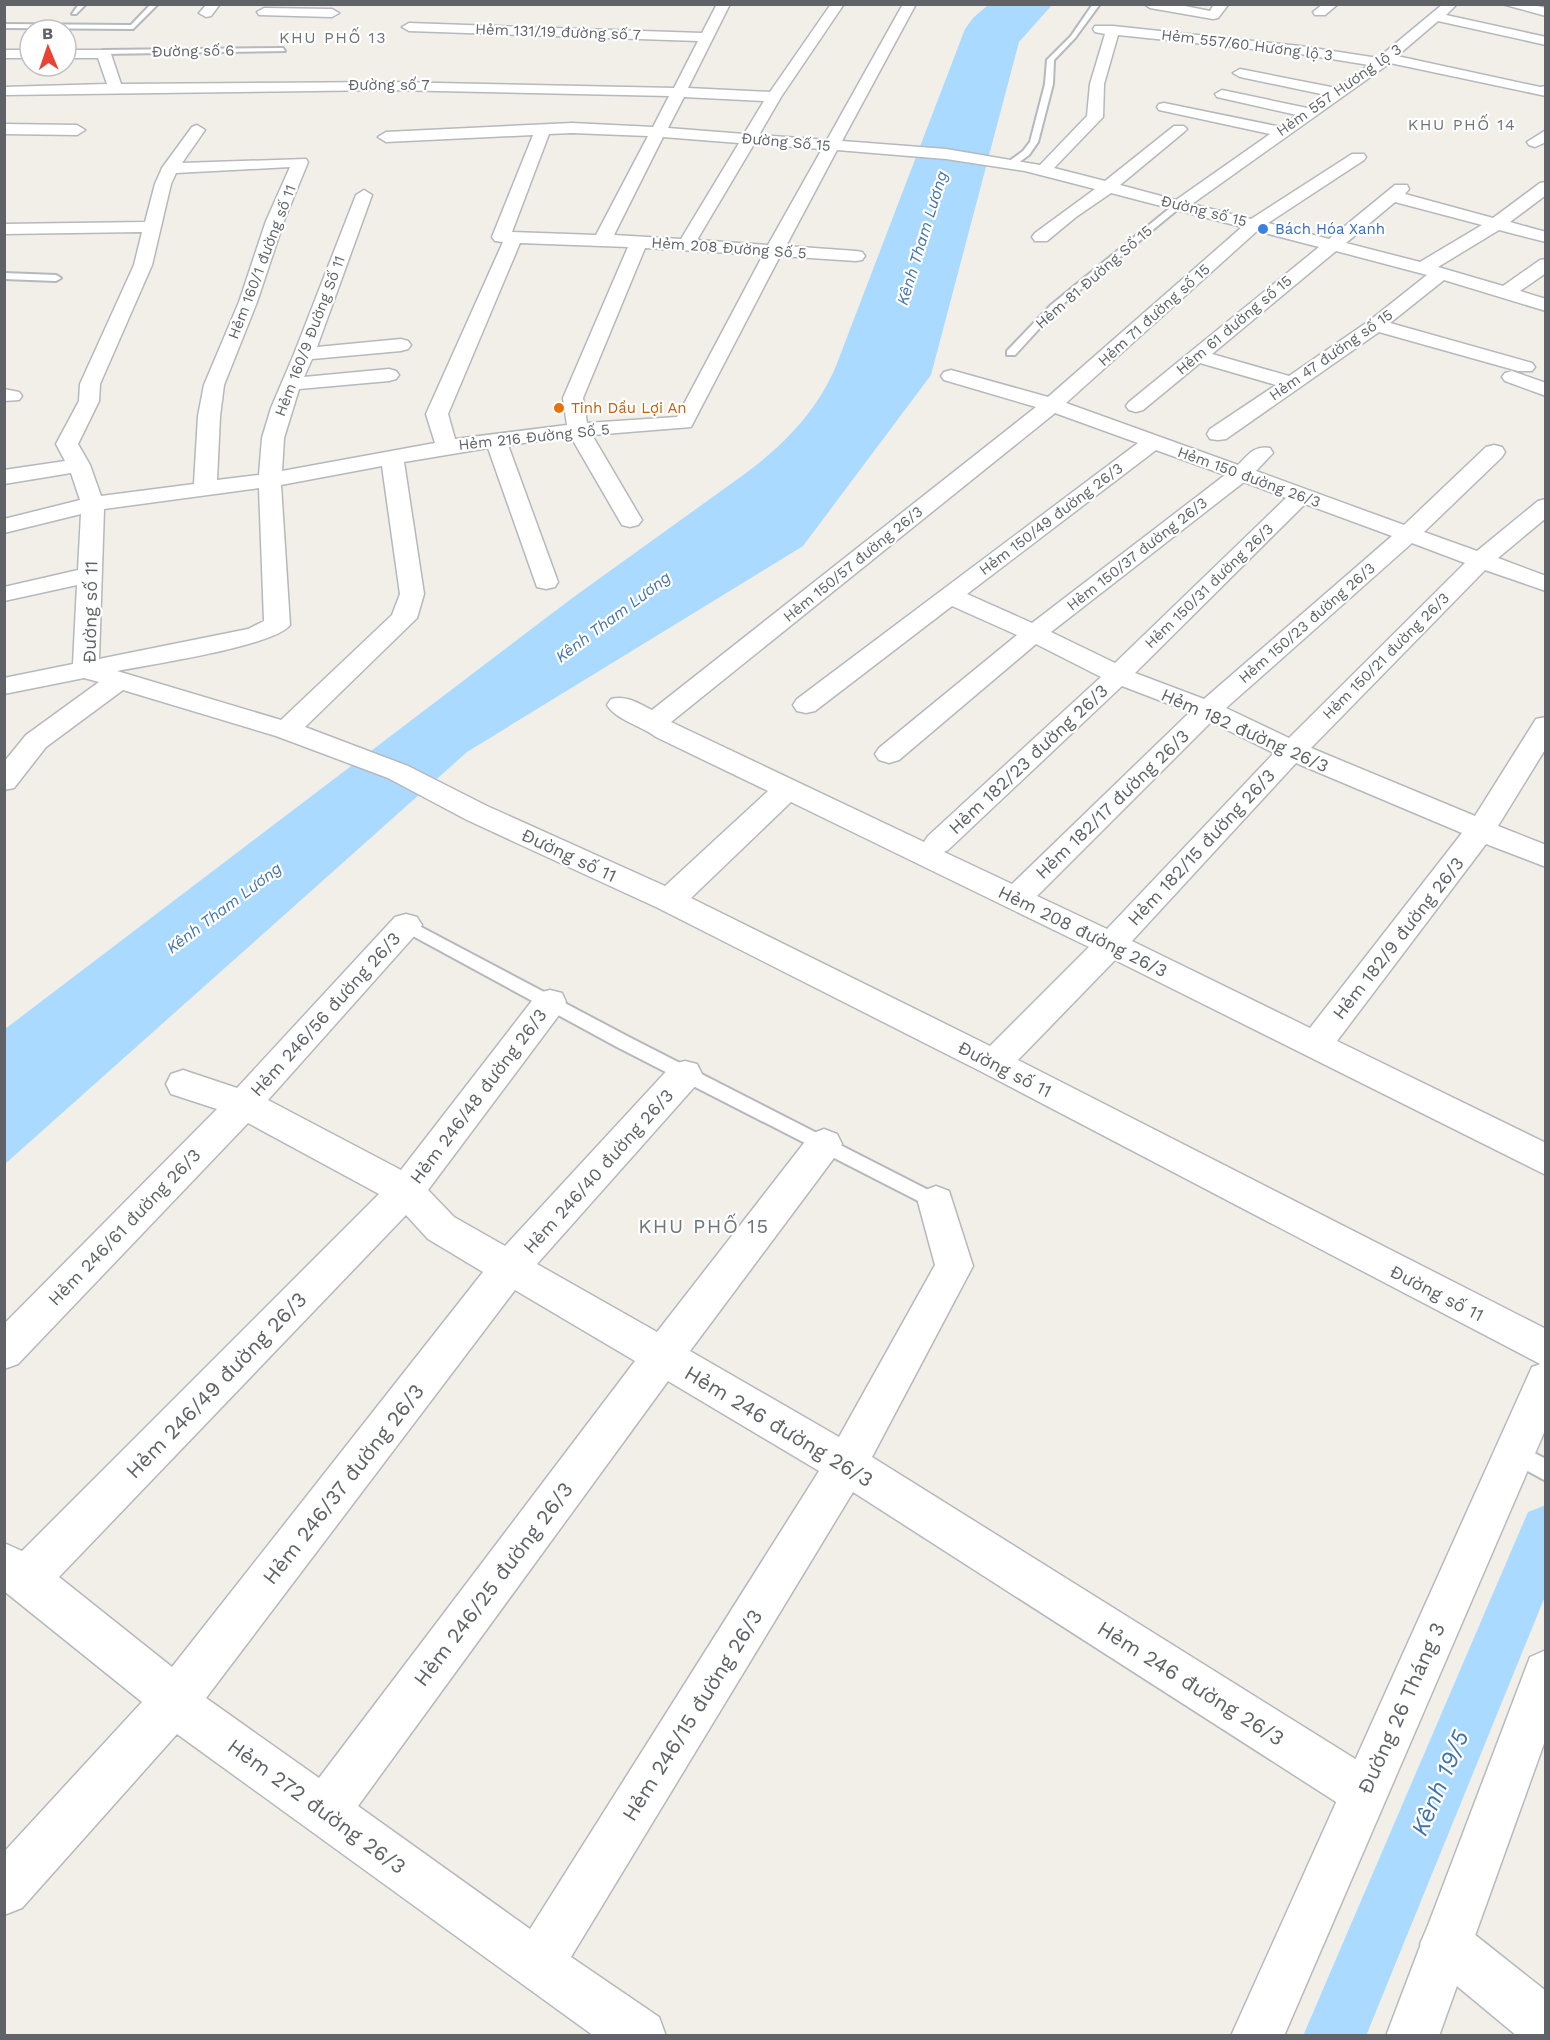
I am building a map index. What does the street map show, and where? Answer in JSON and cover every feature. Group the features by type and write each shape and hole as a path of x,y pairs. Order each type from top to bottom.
{"street":[{"path":"602,241 724,4"},
{"path":"686,245 774,97 838,5 829,4"},
{"name":"Hẻm 216 Đường Số 5","path":"4,526 93,504 270,480 447,447 579,430 684,423 774,251 910,4"},
{"path":"1150,4 1167,21 1213,15 1222,5 1220,4"},
{"path":"1320,12 1332,4"},
{"name":"Hẻm 557 Hương lộ 3","path":"1179,205 1280,131 1384,61 1451,4"},
{"path":"1508,4 1545,12"},
{"path":"265,11 332,13"},
{"path":"1436,17 1545,40"},
{"name":"Hẻm 557/60 Hương lộ 3","path":"1043,171 1095,117 1094,109 1106,30 1167,21 1300,50 1384,61 1542,92 1545,90"},
{"name":"Hẻm 131/19 đường số 7","path":"409,27 708,37"},
{"name":"Đường số 6","path":"78,50 103,42"},
{"path":"103,42 115,88"},
{"path":"1240,73 1339,93"},
{"name":"Đường số 7","path":"4,91 416,84 774,97"},
{"path":"11,108 32,90"},
{"path":"1222,94 1309,113"},
{"path":"1164,108 1280,131"},
{"name":"Đường Số 15","path":"386,137 572,128 657,132 946,154 1005,163"},
{"path":"4,129 77,130"},
{"name":"Đường số 11","path":"197,129 170,168 143,265 90,384 89,401 67,444 79,465 93,504 86,670 286,730 398,772 477,813 669,900 994,1063 1545,1349"},
{"path":"447,447 437,414 507,238 543,129"},
{"path":"1041,237 1070,213 1108,187 1179,129"},
{"name":"Hẻm 71 đường số 15","path":"1052,405 1255,224 1358,157"},
{"name":"Hẻm 160/1 đường số 11","path":"170,168 300,162 275,221 248,302 214,385 209,416 205,490"},
{"name":"Đường số 15","path":"1005,163 1332,244 1507,292 1545,305"},
{"name":"Hẻm 47 đường số 15","path":"1218,434 1376,325 1432,271 1545,187"},
{"name":"Hẻm 61 đường số 15","path":"1136,406 1396,193 1496,224"},
{"name":"Hẻm 160/9 Đường Số 11","path":"86,670 255,635 277,625 270,480 273,438 281,408 304,354 364,195"},
{"path":"1496,224 1545,237"},
{"path":"4,229 154,227"},
{"name":"Hẻm 208 Đường Số 5","path":"507,238 639,242 856,256"},
{"name":"Hẻm 208 Đường Số 5","path":"630,520 579,430 573,398 639,242"},
{"path":"1507,292 1545,264"},
{"path":"1376,325 1525,367"},
{"path":"304,354 401,345"},
{"path":"1545,355 1512,377 1545,390"},
{"path":"1197,356 1292,383"},
{"path":"292,384 389,375"},
{"name":"Hẻm 150 đường 26/3","path":"951,376 1052,405 1545,584"},
{"name":"Hẻm 150/57 đường 26/3","path":"654,722 1052,405"},
{"path":"496,441 546,582"},
{"name":"Hẻm 150/49 đường 26/3","path":"806,705 948,595 1153,442"},
{"name":"Hẻm 150/23 đường 26/3","path":"1208,710 1407,535 1494,452"},
{"name":"Hẻm 150/37 đường 26/3","path":"889,754 1034,633 1240,474 1262,453"},
{"path":"286,730 404,618 412,594 392,456"},
{"path":"4,477 79,465"},
{"name":"Hẻm 150/31 đường 26/3","path":"1118,675 1301,496"},
{"name":"Hẻm 150/21 đường 26/3","path":"1292,751 1480,561 1545,506"},
{"path":"4,594 89,575"},
{"name":"Hẻm 182 đường 26/3","path":"948,595 1034,633 1118,675 1208,710 1292,751 1545,857"},
{"path":"4,686 86,670"},
{"name":"Hẻm 182/23 đường 26/3","path":"938,843 1118,675"},
{"path":"4,781 36,741 118,681"},
{"name":"Hẻm 208 đường 26/3","path":"620,705 654,722 666,731 1111,944 1545,1160"},
{"name":"Hẻm 182/17 đường 26/3","path":"1016,898 1208,710"},
{"name":"Hẻm 182/9 đường 26/3","path":"1315,1045 1481,830 1545,725"},
{"name":"Hẻm 182/15 đường 26/3","path":"994,1063 1111,944 1292,751"},
{"path":"669,900 788,789"},
{"name":"Hẻm 246/56 đường 26/3","path":"244,1104 406,925"},
{"name":"Hẻm 246/48 đường 26/3","path":"406,1191 550,1002"},
{"name":"Hẻm 246/40 đường 26/3","path":"510,1267 685,1074"},
{"name":"Hẻm 246 đường 26/3","path":"183,1084 244,1104 406,1191 441,1227 846,1465 1364,1792"},
{"name":"Hẻm 246/61 đường 26/3","path":"4,1351 244,1104"},
{"name":"Hẻm 246/25 đường 26/3","path":"324,1811 662,1357 824,1144"},
{"name":"Hẻm 246/49 đường 26/3","path":"15,1572 406,1191"},
{"name":"Hẻm 246/15 đường 26/3","path":"537,1965 846,1465 954,1266 936,1202"},
{"name":"Hẻm 246/37 đường 26/3","path":"4,1890 176,1700 510,1267"},
{"name":"Đường 26 Tháng 3","path":"1257,2036 1364,1792 1529,1461 1545,1380"},
{"name":"Hẻm 272 đường 26/3","path":"15,1572 176,1700 181,1708 537,1965 640,2036"},
{"path":"1412,2036 1545,1673"},
{"path":"1446,1944 1545,2025"}],"lane":[{"path":"74,13 83,4"},
{"path":"4,26 103,42 134,27 155,4"},
{"path":"1005,163 1026,153 1034,142 1049,84 1051,60 1073,37 1097,4"},
{"name":"Đường số 6","path":"103,42 283,50"},
{"name":"Hẻm 81 Đường Số 15","path":"1011,353 1054,308 1179,205"},
{"path":"4,276 56,278"},
{"path":"406,925 685,1074 936,1202"}],"water":[{"name":"Kênh Tham Lương","path":"988,5 1052,5 1019,42 931,375 803,546 467,752 5,1164 5,1029 571,599 746,473 787,438 819,398 836,366 965,29 973,18"}],"waterway":[{"name":"Kênh 19/5","path":"1334,2036 1546,1530"}],"place":[{"name":"Bách Hóa Xanh","path":"1263,229"},
{"name":"Tinh Dầu Lợi An","path":"559,408"}],"district":[{"name":"KHU PHỐ 13","path":"333,37"},
{"name":"KHU PHỐ 14","path":"1462,124"},
{"name":"KHU PHỐ 15","path":"704,1226"}]}
